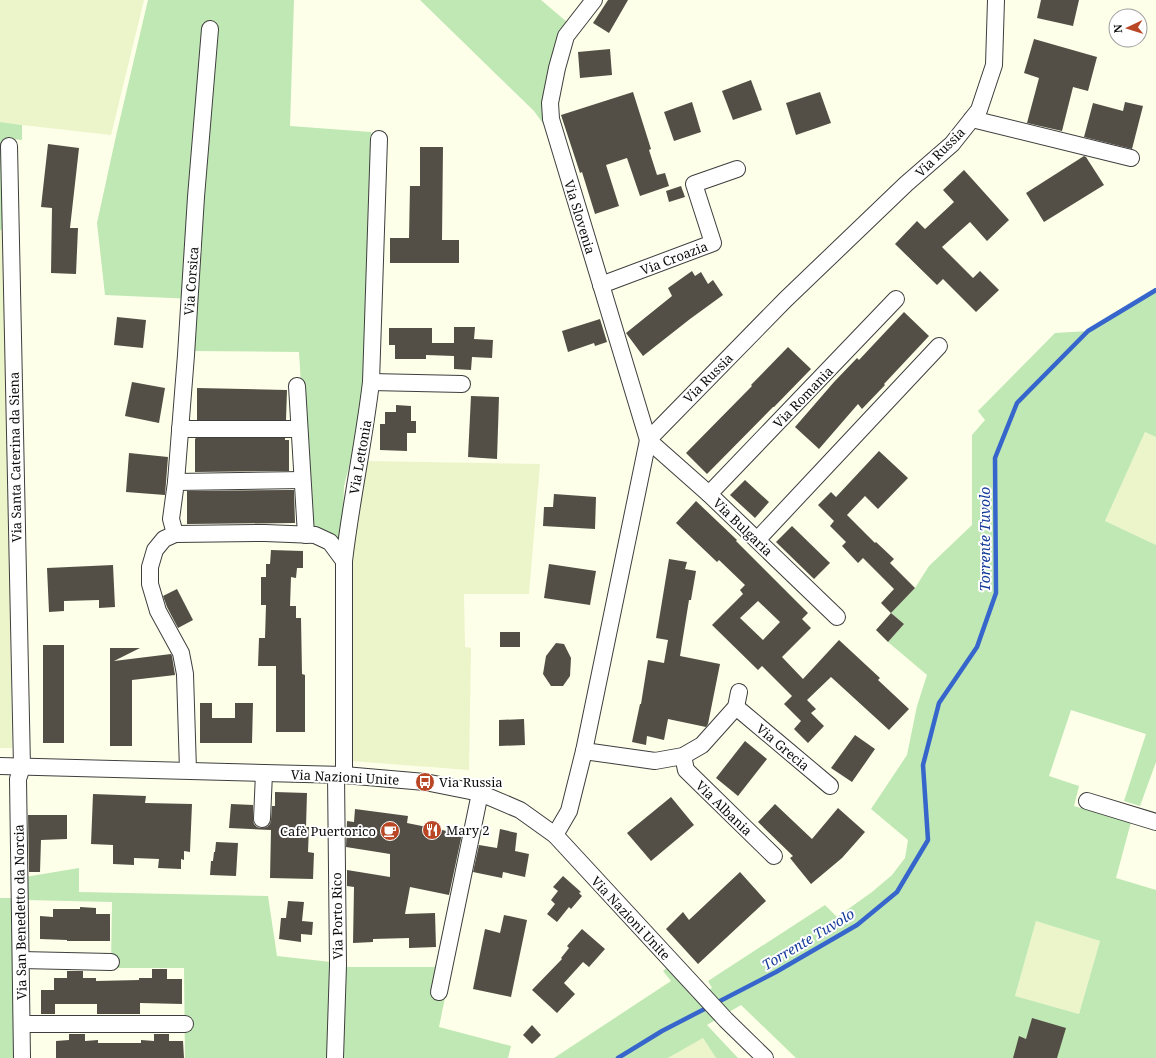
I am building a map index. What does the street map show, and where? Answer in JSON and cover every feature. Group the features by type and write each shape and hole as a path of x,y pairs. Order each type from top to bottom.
{"street":[{"name":"Via Slovenia","path":"594,0 566,36 557,68 550,103 551,119 648,440"},
{"name":"Via Russia","path":"648,440 785,300 906,184 952,144 972,119 979,110 994,66 996,0"},
{"name":"Via Corsica","path":"175,534 171,519 176,482 196,197 210,28"},
{"path":"972,119 1131,158"},
{"name":"Via Lettonia","path":"340,775 344,561 348,526 367,417 371,382 379,139"},
{"name":"Via Santa Caterina da Siena","path":"9,146 22,767"},
{"name":"Via Croazia","path":"601,285 713,243 694,184 737,169"},
{"name":"Via Romania","path":"709,494 896,299"},
{"path":"757,540 939,346"},
{"path":"371,382 462,384"},
{"path":"297,386 306,535"},
{"path":"180,429 299,429"},
{"path":"556,835 569,811 584,751 648,440"},
{"name":"Via Bulgaria","path":"648,440 709,494 837,617"},
{"path":"176,482 302,480"},
{"path":"188,770 185,674 180,653 158,611 150,584 150,567 155,550 164,539 175,534 265,533 315,535 330,542 344,561"},
{"name":"Via Grecia","path":"683,756 702,745 738,699 830,786"},
{"path":"584,751 655,761 683,756"},
{"name":"Via Albania","path":"683,756 686,770 774,856"},
{"name":"Via Nazioni Unite","path":"0,766 340,775 424,782 480,793 520,810 556,835 686,978 764,1058"},
{"name":"Via San Benedetto da Norcia","path":"22,767 18,779 22,1058"},
{"path":"262,819 264,773"},
{"name":"Via Porto Rico","path":"335,1058 338,965 340,775"},
{"path":"439,992 480,793"},
{"path":"1087,801 1156,822"},
{"path":"21,960 111,962"},
{"path":"22,1024 185,1024"}],"green space":[{"path":"0,0 144,0 111,135 0,122"},
{"path":"148,0 294,0 290,126 371,132 374,140 364,382 360,424 344,486 343,520 339,540 310,531 299,352 190,351 194,299 105,295 97,223"},
{"path":"420,0 541,0 567,22 543,102 544,125 534,111"},
{"path":"0,122 22,125 22,140 4,138 5,230 0,230"},
{"path":"0,230 5,230 12,748 0,748"},
{"path":"1156,290 1156,437 1145,432 1105,521 1156,545 1156,762 1140,806 1124,801 1146,734 1071,710 1049,776 1079,786 1074,806 1131,822 1116,878 1156,890 1156,1058 796,1058 741,1005 707,1025 738,1058 716,1058 703,1038 668,1058 554,1058 671,981 663,971 668,967 693,998 712,988 708,981 825,905 837,917 872,892 892,875 905,858 908,840 871,809 907,755 917,706 927,675 888,642 904,624 891,613 915,588 929,566 972,525 972,435 985,420 978,411 1055,333 1088,331","holes":["1036,921 1100,941 1079,1014 1015,996"]},
{"path":"1145,432 1156,437 1156,545 1105,521"},
{"path":"365,461 540,464 529,594 464,594 465,647 471,648 469,770 351,761 351,595 353,533"},
{"path":"79,868 79,892 268,896 277,956 331,962 328,1058 185,1058 184,968 111,968 112,902 25,900 25,877"},
{"path":"0,898 14,898 16,1058 0,1058"},
{"path":"1036,921 1100,941 1079,1014 1015,996"},
{"path":"345,967 438,967 446,993 439,1027 511,1046 508,1058 342,1058"},
{"path":"703,1038 716,1058 668,1058"}],"building":[{"path":"608,0 628,0 609,33 593,23"},
{"path":"1041,0 1079,0 1073,26 1037,18"},
{"path":"1034,39 1097,57 1088,91 1073,87 1062,131 1027,123 1039,78 1024,73"},
{"path":"610,49 612,75 580,78 578,52"},
{"path":"751,80 762,110 733,120 722,91"},
{"path":"633,92 651,149 649,150 657,175 665,173 669,186 640,196 627,158 606,165 619,206 595,214 582,172 580,173 561,115"},
{"path":"820,92 831,123 796,135 786,103"},
{"path":"692,102 701,132 674,141 664,112"},
{"path":"1125,102 1143,106 1132,149 1084,137 1093,103 1123,111"},
{"path":"48,144 79,148 70,228 78,228 76,274 51,273 52,208 41,207"},
{"path":"420,147 443,147 442,240 459,240 459,263 390,263 390,238 409,238 410,186 420,186"},
{"path":"1084,156 1104,185 1044,222 1026,193"},
{"path":"964,170 1009,220 987,241 970,222 942,247 973,278 980,271 999,290 976,312 943,279 937,285 895,244 917,221 925,229 954,202 943,190"},
{"path":"681,186 685,197 669,202 666,191"},
{"path":"692,271 695,276 701,272 708,284 713,280 723,295 643,356 626,333 672,296 668,288"},
{"path":"904,312 929,336 862,409 858,404 819,449 795,427 834,382 857,358 859,360"},
{"path":"117,317 146,320 143,348 114,345"},
{"path":"600,319 607,342 595,346 594,343 568,352 562,331"},
{"path":"454,327 475,327 474,339 493,340 492,358 472,357 471,370 454,369 454,356 426,355 426,359 395,359 395,345 389,345 389,328 432,328 432,343 454,343"},
{"path":"788,347 811,369 707,474 686,453"},
{"path":"132,382 165,388 159,423 125,416"},
{"path":"197,388 287,390 286,420 197,420"},
{"path":"471,396 499,397 497,459 468,457"},
{"path":"396,405 411,406 411,421 416,421 416,433 407,433 407,451 380,450 380,424 385,424 385,412 396,412"},
{"path":"196,438 285,438 285,440 289,440 289,471 195,472"},
{"path":"879,451 908,478 878,509 865,496 847,515 875,543 876,542 894,559 890,563 915,588 891,613 881,603 894,589 863,558 858,563 842,546 846,542 830,526 834,521 818,505 831,492 836,497"},
{"path":"129,453 168,457 165,495 126,492"},
{"path":"745,480 769,502 755,518 730,495"},
{"path":"294,490 295,523 187,524 187,491"},
{"path":"554,494 596,497 595,529 543,526 544,507 553,507"},
{"path":"696,501 737,540 736,541 808,613 802,619 811,628 782,657 803,679 839,640 880,678 878,680 909,709 889,730 831,677 807,700 816,709 811,713 824,726 808,743 794,729 801,721 784,704 792,696 762,666 758,670 712,625 743,594 740,590 745,585 719,560 717,562 676,523","holes":["758,601 780,622 763,640 740,618"]},
{"path":"792,526 830,563 814,579 776,542"},
{"path":"271,550 303,551 303,568 297,568 296,578 291,577 290,606 296,606 296,618 301,618 302,674 305,675 305,732 276,732 276,666 258,666 259,638 265,638 266,605 261,605 261,577 266,577 266,564 270,564"},
{"path":"669,559 687,562 685,569 696,571 691,600 689,600 680,656 720,664 708,724 706,727 668,719 664,740 647,736 646,745 632,742 641,704 648,660 664,663 668,640 656,638"},
{"path":"549,564 596,571 590,605 544,598"},
{"path":"113,565 115,607 99,608 99,600 64,601 64,611 49,612 47,568"},
{"path":"177,589 193,620 178,628 163,596"},
{"path":"891,613 904,624 888,642 876,630"},
{"path":"500,632 520,632 520,647 500,647"},
{"path":"556,643 564,644 571,658 570,676 563,686 551,686 543,674 546,656"},
{"path":"43,645 64,645 64,743 43,743"},
{"path":"110,648 140,648 114,661 171,654 172,656 175,675 132,680 132,746 110,746"},
{"path":"200,703 212,703 212,718 235,718 235,703 253,703 252,743 200,743"},
{"path":"524,719 525,745 499,746 499,720"},
{"path":"855,735 875,749 852,782 831,768"},
{"path":"745,741 767,759 738,796 716,778"},
{"path":"275,792 307,793 306,827 309,827 308,852 314,853 313,879 270,878 271,830 229,828 231,804 253,805 254,824 261,828 267,827 271,820 272,806 275,806"},
{"path":"93,794 146,796 145,803 192,804 190,852 184,851 184,860 181,859 181,869 158,868 159,859 134,858 134,865 113,864 113,845 91,844"},
{"path":"671,797 694,825 651,861 627,833"},
{"path":"775,804 812,839 838,808 865,832 842,858 811,884 790,858 793,856 758,822"},
{"path":"355,809 408,816 407,823 462,834 449,895 410,887 405,914 435,913 436,947 409,948 409,938 373,939 373,942 353,943 354,887 347,886 347,870 390,877 390,854 346,847 347,821 354,822"},
{"path":"28,815 67,815 67,839 41,840 40,872 29,872"},
{"path":"500,829 517,833 515,851 529,854 525,877 503,872 502,878 473,872 479,845 497,848"},
{"path":"216,842 238,843 236,876 210,875 211,861 213,861"},
{"path":"740,872 766,901 698,964 666,929 683,912 689,920"},
{"path":"563,876 581,892 579,893 582,896 571,909 569,907 557,922 547,914 555,904 551,900 558,891 553,887"},
{"path":"288,901 304,902 302,921 313,922 312,935 301,934 301,942 279,939 281,918 286,918"},
{"path":"80,907 96,908 96,914 110,914 110,941 67,941 40,939 40,916 53,917 53,909 80,909"},
{"path":"504,915 527,920 511,997 473,989 485,929 500,933"},
{"path":"582,929 605,949 589,967 583,962 564,983 575,994 557,1013 532,990 562,959 561,958 569,948 567,946"},
{"path":"152,969 167,969 167,979 182,979 182,1004 140,1003 140,1014 97,1014 97,1004 55,1004 55,1014 41,1014 41,990 54,990 54,978 67,978 67,971 83,971 83,978 96,978 96,981 139,980 139,978 152,978"},
{"path":"1032,1018 1066,1028 1057,1058 1013,1058 1019,1036 1026,1039"},
{"path":"532,1025 541,1035 532,1044 523,1035"},
{"path":"69,1034 85,1034 85,1041 98,1040 98,1043 141,1043 141,1040 154,1041 154,1034 169,1034 169,1041 183,1041 184,1058 56,1058 56,1041 69,1040"}],"waterway":[{"name":"Torrente Tuvolo","path":"618,1058 662,1031 776,972 857,925 897,892 928,840 923,765 939,703 977,647 996,593 995,458 1017,403 1088,331 1156,290"}],"place":[{"name":"Via Russia","path":"425,782"},
{"name":"Mary 2","path":"432,830"},
{"name":"Cafè Puertorico","path":"390,831"}]}
